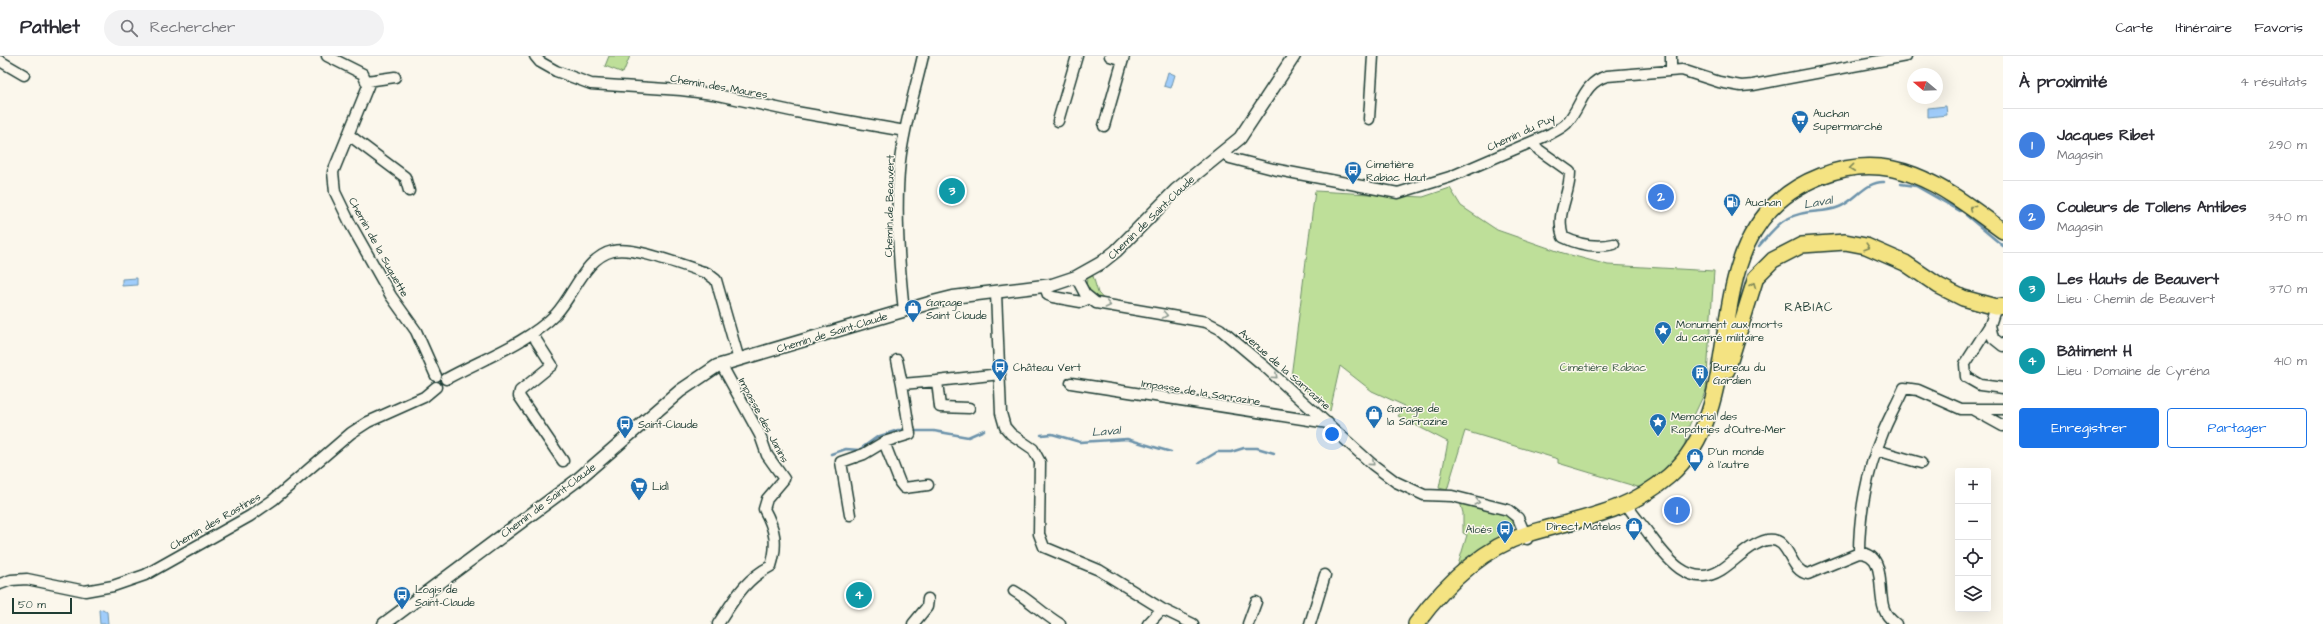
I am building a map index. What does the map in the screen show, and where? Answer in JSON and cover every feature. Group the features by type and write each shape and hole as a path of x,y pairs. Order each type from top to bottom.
{"main road":[{"path":"1627,506 1668,477 1680,465 1700,436 1714,394 1730,305 1741,257 1761,220 1785,196 1817,178 1833,172 1849,168 1876,167 1910,173 1940,186 2003,231"},
{"path":"1417,623 1424,611 1443,591 1481,557 1527,538 1627,506 1661,488 1678,475 1699,449 1714,412 1756,278 1765,267 1783,253 1802,245 1845,242 1873,249 1905,263 1944,289 1963,298 2000,307"},
{"path":"1730,305 1730,327 1732,330 1735,328 1747,304"}],"street":[{"path":"327,56 363,74 367,81 394,77"},
{"name":"Chemin des Maures","path":"535,56 548,66 591,84 657,88 713,94 796,112 905,131"},
{"name":"Chemin de Beauvert","path":"904,311 899,264 900,163 905,131 923,56"},
{"path":"1058,121 1077,56"},
{"path":"1104,126 1124,58 1110,56"},
{"name":"Chemin de Saint-Claude","path":"384,624 576,481 680,391 721,364 953,297 1045,287 1076,277 1101,263 1116,252 1176,190 1240,138 1294,56"},
{"path":"1369,119 1373,56"},
{"path":"1671,56 1671,70"},
{"name":"Chemin du Puy","path":"1228,149 1230,158 1246,160 1273,169 1398,193 1450,177 1532,142 1566,124 1588,87 1599,78 1620,74 1671,70 1692,72 1719,82 1747,85 1906,56"},
{"path":"0,62 24,75"},
{"name":"Chemin de la Suquette","path":"367,81 366,94 333,172 335,192 351,225 391,296 416,331 436,376"},
{"path":"349,135 405,177 409,191"},
{"path":"1532,142 1539,150 1570,172 1570,185 1559,225 1563,237 1577,243 1603,247 1614,244"},
{"path":"446,379 442,375 436,376 433,382 436,387 444,387 446,379 532,333 555,315 565,304 591,264 601,254 614,250 634,252 707,273 716,280 738,360"},
{"path":"1076,277 1088,299"},
{"name":"Avenue de la Sarrazine","path":"1045,287 1048,295 1053,297 1081,302 1088,299 1110,306 1206,322 1220,329 1372,464 1406,489 1424,495 1452,496 1508,510 1518,518 1527,538"},
{"path":"996,293 1001,413 1005,427 1011,434 1033,449 1040,462 1039,534 1044,547 1099,570 1162,609 1193,624"},
{"path":"2000,307 1966,364 1966,377 1980,385 2003,388"},
{"path":"1990,326 1993,338 2003,346"},
{"path":"536,340 552,365 520,391 519,396 563,462"},
{"path":"850,515 841,462 864,454 884,442 910,434 897,360"},
{"name":"Impasse des Janins","path":"718,624 747,582 758,572 771,566 776,548 770,519 764,509 767,500 784,479 767,455 760,435 721,364"},
{"path":"902,384 1000,374"},
{"path":"937,381 940,407 969,408"},
{"name":"Impasse de la Sarrazine","path":"1071,383 1328,424"},
{"name":"Chemin des Rastines","path":"0,584 11,580 27,579 85,591 113,586 144,575 250,516 273,500 351,433 368,422 424,397 436,387"},
{"path":"1859,553 1859,529 1876,450 1892,411 1904,388 1918,390 1960,409 2003,409"},
{"path":"1974,410 2003,426"},
{"path":"884,442 900,483 904,488 928,484"},
{"path":"1876,450 1920,464"},
{"path":"1627,506 1676,567 1694,575 1705,576 1719,571 1753,547 1767,540 1778,542 1785,546 1796,569 1801,573 1808,574 1859,553 1867,553 1873,558 1877,565 1884,609 1896,624"},
{"path":"1310,624 1325,575"},
{"path":"1014,591 1030,600 1043,614 1060,624"},
{"path":"914,624 927,607 928,599"},
{"path":"1248,624 1256,602"},
{"path":"1148,624 1162,609"}],"green space":[{"path":"609,56 630,56 623,73 605,66"},
{"name":"Cimetière Rabiac","path":"1450,188 1461,206 1497,230 1563,253 1608,265 1714,271 1706,390 1688,428 1683,454 1641,488 1558,463 1558,459 1465,431 1447,490 1439,488 1448,442 1398,416 1405,406 1372,391 1340,366 1330,411 1291,377 1315,191 1423,197"},
{"path":"1093,276 1098,293 1107,303 1098,300 1086,288 1087,278"},
{"path":"1460,502 1505,512 1514,525 1511,531 1479,549 1460,567 1458,565 1467,535 1463,533 1463,513"}],"water":[{"path":"1168,72 1175,75 1171,88 1164,86"},
{"path":"1946,106 1947,115 1928,117 1928,108"},
{"path":"137,278 137,285 122,286 122,279"},
{"path":"103,609 107,612 108,624 100,624 99,610"}],"waterway":[{"name":"Laval","path":"1759,246 1771,232 1785,220 1798,214 1839,207 1866,188 1884,182"},
{"path":"1901,184 1916,186 1960,211"},
{"path":"1966,215 2003,246"},
{"name":"Laval","path":"831,454 846,449 859,450 877,437 898,430 906,430"},
{"name":"Laval","path":"914,431 934,431 968,437 984,430"},
{"name":"Laval","path":"1041,435 1052,434 1080,442 1127,439 1171,452"},
{"name":"Laval","path":"1199,463 1217,452 1231,452 1244,448 1257,448 1274,453"}],"place":[{"name":"Auchan Supermarché","path":"1800,134"},
{"name":"Cimetière Rabiac Haut","path":"1353,185"},
{"name":"Les Hauts de Beauvert","path":"952,191"},
{"name":"Couleurs de Tollens Antibes","path":"1661,197"},
{"name":"Auchan","path":"1732,217"},
{"name":"Garage Saint Claude","path":"913,323"},
{"name":"Monument aux morts du carré militaire","path":"1663,345"},
{"name":"Château Vert","path":"1000,382"},
{"name":"Bureau du Gardien","path":"1700,388"},
{"name":"Garage de la Sarrazine","path":"1374,429"},
{"name":"Memorial des Rapatries d'Outre-Mer","path":"1658,437"},
{"name":"Saint-Claude","path":"625,439"},
{"name":"D'un monde à l'autre","path":"1695,472"},
{"name":"Lidl","path":"639,501"},
{"name":"Jacques Ribet","path":"1677,510"},
{"name":"Direct Matelas","path":"1634,541"},
{"name":"Aloès","path":"1505,544"},
{"name":"Bâtiment H","path":"859,595"},
{"name":"Logis de Saint-Claude","path":"402,610"}],"district":[{"name":"RABIAC","path":"1809,307"}]}
